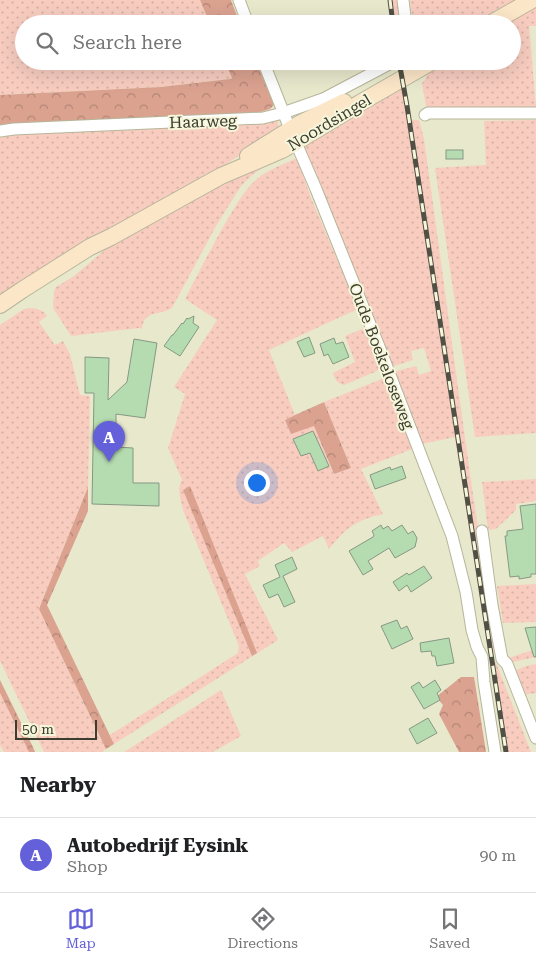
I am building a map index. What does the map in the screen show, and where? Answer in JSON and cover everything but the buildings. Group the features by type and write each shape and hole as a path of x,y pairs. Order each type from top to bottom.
{"main road":[{"path":"506,15 532,0"},
{"name":"Noordsingel","path":"293,135 344,102 399,70"},
{"name":"Noordsingel","path":"0,305 90,247 222,176 244,159 360,103 417,70"},
{"name":"Noordsingel","path":"0,317 93,254 111,237"}],"street":[{"path":"239,0 245,15"},
{"path":"403,0 405,15"},
{"name":"Oude Boekeloseweg","path":"266,70 373,331 452,536 466,592 472,630 482,657 495,752"},
{"name":"Haarweg","path":"0,131 263,118 323,100 378,70"},
{"path":"425,115 428,113 536,113"},
{"path":"482,531 492,605 502,659 507,664 536,738"},
{"path":"482,657 502,659"}],"shaded area":[{"path":"0,0 200,0 206,15 15,15 15,70 229,70 232,78 161,87 0,95"},
{"path":"389,0 402,0 404,15 391,15"},
{"path":"410,0 519,0 493,15 412,15"},
{"path":"536,4 536,26 529,26 536,107 426,107 422,83 427,76 427,70 521,70 521,15 517,15"},
{"path":"402,84 408,120 419,120 424,139 471,481 487,589 499,653 488,651 455,437 422,444 393,372 416,366 419,375 431,371 424,348 411,351 413,360 391,367 303,143"},
{"path":"274,119 278,122 275,132 202,180 0,299 0,136 11,134 133,130"},
{"path":"536,120 536,433 475,437 435,168 486,165 484,121"},
{"path":"293,151 259,170 241,186 216,226 172,308 146,318 142,329 71,336 53,308 56,287 74,276 113,243 207,190"},
{"path":"297,158 311,198 358,309 269,350 295,415 285,420 314,426 334,474 351,468 324,402 384,378 412,449 361,469 383,514 352,526 329,549 323,536 292,552 284,543 258,561 260,566 245,574 278,640 114,744 110,735 238,653 239,646 183,510 180,498 179,491 182,480 168,448 185,394 174,387 217,320 185,299 211,249 238,202 251,184 266,172"},
{"path":"24,309 41,310 47,316 39,322 55,345 63,341 70,354 80,395 90,396 88,487 39,609 106,749 102,752 44,752 0,661 0,325"},
{"path":"365,328 381,365 377,371 344,385 337,381 333,373 355,362 345,336"},
{"path":"536,479 536,501 516,504 516,510 496,529 488,530 482,482"},
{"path":"536,584 536,622 503,623 497,586"},
{"path":"536,649 536,657 508,663 508,658"},
{"path":"496,662 531,752 504,752 490,663"},
{"path":"536,664 536,693 522,695 514,671"},
{"path":"221,690 241,736 213,752 124,752"},
{"path":"0,693 29,752 4,752 0,745"}],"green space":[{"path":"200,0 231,0 237,15 206,15"},
{"path":"229,70 260,70 274,105 270,109 251,115 0,127 0,95 161,87 232,78"},
{"path":"324,402 351,468 334,474 314,426 291,434 285,420"},
{"path":"190,486 257,653 252,656 183,490"},
{"path":"88,487 88,511 47,605 114,744 106,749 39,609"},
{"path":"461,677 474,677 486,752 459,752 439,714 443,705 436,697"},
{"path":"0,680 35,752 29,752 0,693"}],"railway":[{"path":"390,0 392,15"},
{"path":"401,70 506,752"}],"place":[{"name":"Autobedrijf Eysink","path":"109,462"}]}
